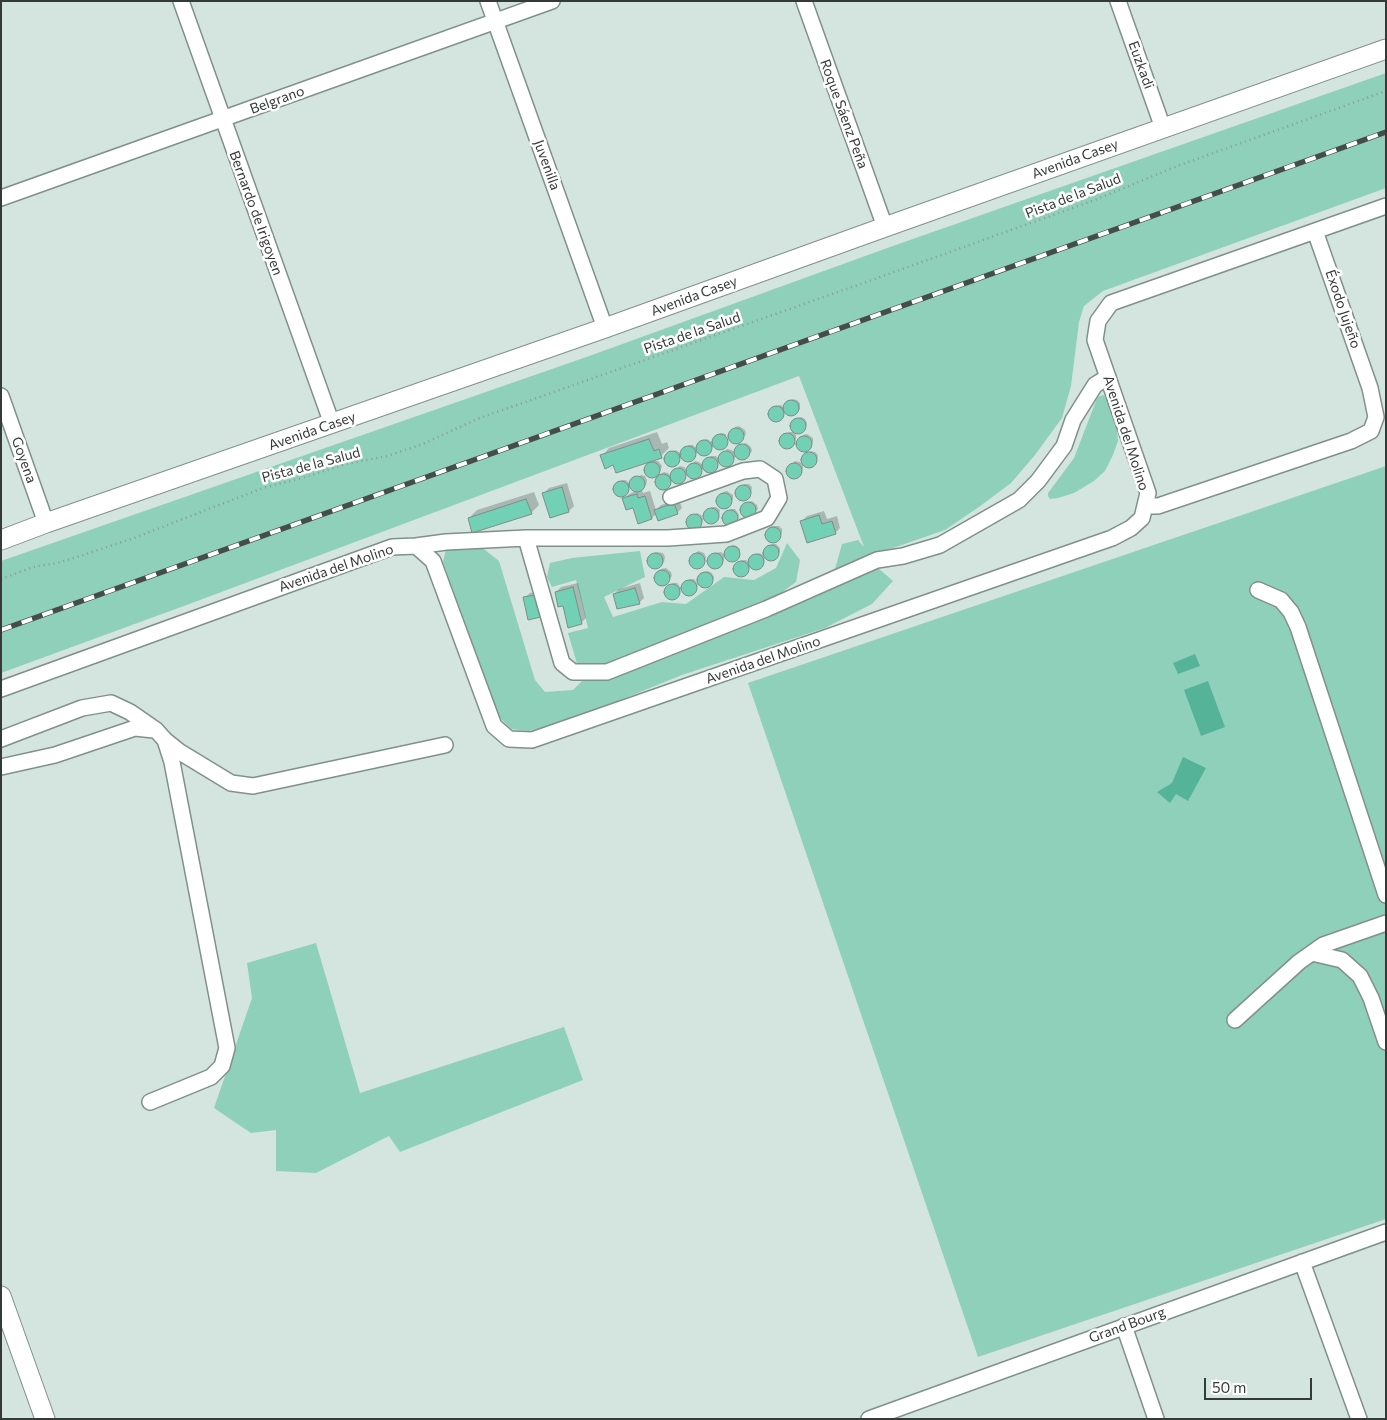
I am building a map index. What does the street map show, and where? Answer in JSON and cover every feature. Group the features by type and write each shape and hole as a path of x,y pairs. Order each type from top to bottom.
{"main road":[{"name":"Avenida Casey","path":"1,540 605,328 1386,49"},
{"path":"1,1296 5,1319 45,1419"}],"street":[{"name":"Bernardo de Irigoyen","path":"181,1 332,424"},
{"name":"Juvenilla","path":"488,1 605,328"},
{"name":"Belgrano","path":"1,198 552,1"},
{"name":"Roque Sáenz Peña","path":"804,1 885,227"},
{"name":"Euzkadi","path":"1118,1 1163,128"},
{"name":"Avenida del Molino","path":"1,689 392,547 416,546 432,561 494,726 509,738 532,740 1112,538 1131,528 1142,518 1148,494 1095,340 1098,321 1111,303 1386,206"},
{"name":"Éxodo Jujeño","path":"1145,506 1158,506 1351,441 1371,431 1376,417 1370,388 1315,231"},
{"path":"526,538 562,663 573,672 607,672 766,609 877,560 903,556 940,544 1018,500 1038,481 1064,446 1073,420 1095,385 1108,376"},
{"name":"Goyena","path":"1,396 46,523"},
{"path":"416,546 446,542 526,538 668,538 726,534 767,518 779,498 775,478 760,470 743,471 671,497"},
{"path":"1258,590 1281,600 1298,627 1386,895"},
{"path":"1,739 82,708 111,703 130,712 180,752 231,783 254,786 445,745"},
{"path":"1,767 55,755 135,728 161,735"},
{"path":"150,1102 211,1077 222,1066 227,1048 172,762 161,735"},
{"path":"1235,1020 1299,962 1323,945 1386,922"},
{"path":"1312,953 1342,960 1360,976 1371,998 1386,1042"},
{"name":"Grand Bourg","path":"869,1419 1386,1232"},
{"path":"1302,1262 1359,1419"},
{"path":"1124,1326 1156,1419"}],"path":[{"name":"Pista de la Salud","path":"1,579 33,566 63,561 126,541 263,488 346,464 387,456 423,444 477,419 1092,201 1180,165 1386,91"}],"shaded area":[{"path":"1386,73 1386,188 1103,291 1084,306 1079,322 1071,386 1062,418 1035,455 1011,483 945,530 870,556 878,568 893,581 872,604 825,628 682,675 576,718 529,731 511,729 499,717 443,562 446,549 480,546 499,561 535,680 545,692 573,690 582,681 568,633 588,628 576,580 552,587 547,577 550,563 572,558 640,551 645,577 604,597 613,617 662,602 686,604 724,577 754,580 776,568 787,543 800,560 796,582 777,596 782,610 830,587 842,544 858,540 864,547 799,376 1,673 1,561 592,355 890,247"},
{"path":"1103,395 1106,397 1116,421 1118,441 1105,471 1094,481 1074,493 1050,499 1048,493 1074,458 1096,401 1098,397"},
{"path":"1386,466 1386,1219 978,1357 748,683"},
{"path":"1195,654 1200,666 1178,674 1173,663"},
{"path":"1208,681 1225,727 1201,736 1184,690"},
{"path":"1183,757 1206,768 1188,801 1176,794 1170,803 1157,792 1172,783"},
{"path":"316,943 360,1093 564,1027 583,1080 400,1152 389,1136 316,1173 276,1171 276,1130 251,1133 214,1108 252,998 247,963"}],"building":[{"path":"791,400 799,408 791,416 783,408"},
{"path":"776,406 784,414 776,422 768,414"},
{"path":"798,418 804,420 806,426 804,432 798,434 792,432 790,426 792,420"},
{"path":"736,428 742,430 744,436 742,442 736,444 730,442 728,436 730,430"},
{"path":"787,433 793,435 795,441 793,447 787,449 781,447 779,441 781,435"},
{"path":"720,434 728,442 720,450 712,442"},
{"path":"804,436 812,444 804,452 796,444"},
{"path":"649,439 654,451 659,449 662,458 616,473 613,465 605,469 600,455"},
{"path":"704,440 710,442 712,448 710,454 704,456 698,454 696,448 698,442"},
{"path":"742,444 750,452 742,460 734,452"},
{"path":"688,446 696,454 688,462 680,454"},
{"path":"672,451 680,459 672,467 664,459"},
{"path":"726,451 732,453 734,459 732,465 726,467 720,465 718,459 720,453"},
{"path":"809,452 817,460 809,468 801,460"},
{"path":"710,457 718,465 710,473 702,465"},
{"path":"652,462 660,470 652,478 644,470"},
{"path":"694,463 700,465 702,471 700,477 694,479 688,477 686,471 688,465"},
{"path":"794,463 800,465 802,471 800,477 794,479 788,477 786,471 788,465"},
{"path":"678,468 684,470 686,476 684,482 678,484 672,482 670,476 672,470"},
{"path":"663,474 671,482 663,490 655,482"},
{"path":"637,476 643,478 645,484 643,490 637,492 631,490 629,484 631,478"},
{"path":"621,481 629,489 621,497 613,489"},
{"path":"743,485 749,487 751,493 749,499 743,501 737,499 735,493 737,487"},
{"path":"562,487 569,512 550,518 542,493"},
{"path":"724,493 730,495 732,501 730,507 724,509 718,507 716,501 718,495"},
{"path":"637,494 638,498 645,496 652,519 638,524 633,508 626,510 622,498"},
{"path":"526,499 532,514 472,533 468,518"},
{"path":"748,502 756,510 748,518 740,510"},
{"path":"674,503 678,514 658,521 654,510"},
{"path":"711,508 719,516 711,524 703,516"},
{"path":"730,510 738,518 730,526 722,518"},
{"path":"694,514 702,522 694,530 686,522"},
{"path":"819,515 822,524 832,521 836,534 807,543 800,521"},
{"path":"773,527 781,535 773,543 765,535"},
{"path":"771,545 777,547 779,553 777,559 771,561 765,559 763,553 765,547"},
{"path":"732,546 740,554 732,562 724,554"},
{"path":"655,553 663,561 655,569 647,561"},
{"path":"697,553 703,555 705,561 703,567 697,569 691,567 689,561 691,555"},
{"path":"715,553 723,561 715,569 707,561"},
{"path":"756,554 762,556 764,562 762,568 756,570 750,568 748,562 750,556"},
{"path":"741,561 747,563 749,569 747,575 741,577 735,575 733,569 735,563"},
{"path":"662,570 668,572 670,578 668,584 662,586 656,584 654,578 656,572"},
{"path":"705,572 713,580 705,588 697,580"},
{"path":"689,580 695,582 697,588 695,594 689,596 683,594 681,588 683,582"},
{"path":"672,584 680,592 672,600 664,592"},
{"path":"573,587 582,624 568,628 563,606 558,607 555,592"},
{"path":"635,588 640,604 617,609 613,594"},
{"path":"536,595 541,617 528,620 523,597"}],"railway":[{"path":"1,630 1386,132"}]}
